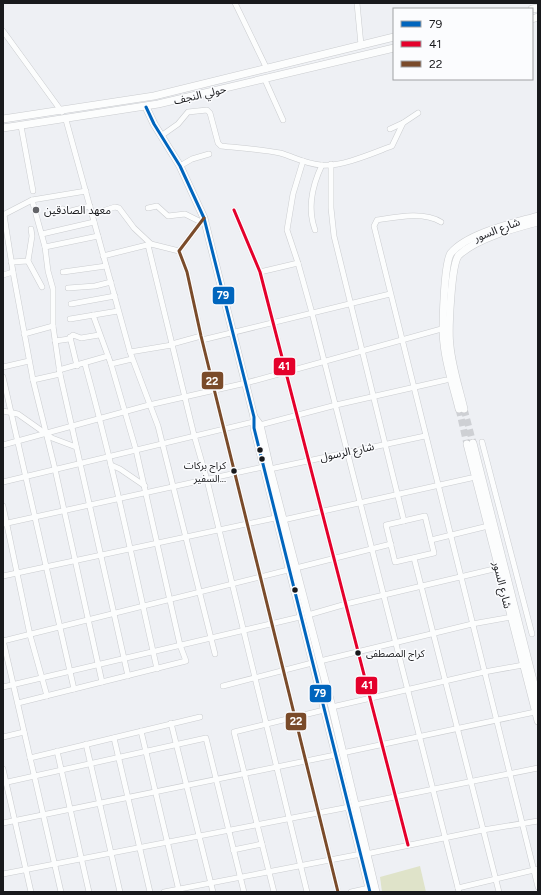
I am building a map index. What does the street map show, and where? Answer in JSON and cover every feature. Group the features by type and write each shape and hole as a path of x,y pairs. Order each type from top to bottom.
{"main road":[{"path":"3,119 62,112 154,96 393,37"},
{"name":"حولي النجف","path":"3,128 65,120 146,106 265,80 393,48"},
{"path":"278,66 275,68 275,72 277,76 281,76"},
{"path":"265,69 268,74 265,80"},
{"path":"146,106 161,136 180,166 203,220 257,421 275,518 308,615 332,707 339,754"},
{"path":"73,110 72,114 75,118"},
{"path":"62,112 66,114 65,120"},
{"name":"شارع السور","path":"447,328 446,274 451,253 459,246 489,231 538,216"},
{"name":"شارع السور","path":"461,409 445,350 456,260 459,255 484,240 538,222"},
{"name":"شارع السور","path":"537,719 498,568 470,444 538,700"},
{"path":"266,468 283,520 300,617 324,710 339,754 370,890"},
{"path":"363,854 376,892"}],"street":[{"path":"235,3 265,69"},
{"path":"357,3 361,45"},
{"path":"3,31 62,112"},
{"path":"265,80 283,120"},
{"path":"161,136 178,124 188,112 206,110 210,113 218,143 221,146 279,153 303,161 322,165 363,157 392,146 403,122"},
{"path":"390,129 418,114"},
{"path":"65,120 93,214 132,359 163,443 215,654"},
{"path":"21,126 33,191"},
{"path":"180,166 192,159 209,154"},
{"path":"303,161 293,194 287,230 312,312 458,890 495,879 536,870"},
{"path":"331,164 331,208 334,236 404,520"},
{"path":"315,230 310,209 314,185 322,165"},
{"path":"86,191 32,200 4,215 11,262 33,380 55,469 102,682"},
{"path":"32,200 42,234 48,271 54,289 53,326 60,372 128,676"},
{"path":"63,209 67,212 90,206"},
{"path":"148,208 157,206 168,216 185,214 203,220 179,251"},
{"path":"93,214 115,207 119,208 149,245 184,396 207,480 307,892"},
{"path":"234,210 260,272 274,322 408,846"},
{"path":"441,222 434,219 403,216 375,222 378,248 522,824 536,870 538,888"},
{"path":"42,234 94,222"},
{"path":"31,229 32,236 28,261 42,287"},
{"path":"45,247 98,236"},
{"path":"104,256 149,245 179,251"},
{"path":"179,251 187,272 223,429 338,892"},
{"path":"11,262 28,261"},
{"path":"260,272 298,263"},
{"path":"63,272 106,266"},
{"path":"3,274 13,272"},
{"path":"68,288 95,286 111,282"},
{"path":"130,352 233,332 390,294"},
{"path":"71,304 115,296"},
{"path":"70,319 118,311"},
{"path":"18,703 186,661 180,645 158,542 136,450 111,364 99,335 93,315"},
{"path":"24,334 53,326"},
{"path":"3,444 184,396 246,383 362,350 447,328"},
{"path":"55,341 73,335 81,338 99,335"},
{"path":"70,337 77,366"},
{"path":"33,380 108,356"},
{"path":"111,364 132,359"},
{"path":"3,367 30,361"},
{"path":"85,364 100,418 131,548 142,607 157,669"},
{"path":"3,377 74,689"},
{"path":"3,482 194,435 257,421 298,416 336,405 446,380"},
{"path":"3,411 27,420 54,439 76,447"},
{"name":"شارع الرسول","path":"5,523 234,474 425,436"},
{"path":"482,442 532,634"},
{"path":"111,465 120,469 145,486"},
{"path":"283,520 321,510 472,478"},
{"path":"3,506 5,523 30,634 47,696"},
{"path":"425,516 430,540 434,553 395,562 386,525 425,516"},
{"path":"3,576 275,518"},
{"path":"430,540 484,527"},
{"path":"61,892 3,640 114,614 391,544"},
{"path":"414,558 499,892"},
{"path":"308,615 346,604 498,568"},
{"path":"3,687 300,617"},
{"path":"320,661 472,624 511,617"},
{"path":"223,686 312,663"},
{"path":"332,707 484,672 523,665"},
{"path":"274,892 234,732 324,710"},
{"path":"30,758 200,717"},
{"path":"3,823 306,762 382,744 496,721 537,719"},
{"path":"171,724 213,892"},
{"path":"141,731 179,891"},
{"path":"3,737 24,732"},
{"path":"114,738 150,892"},
{"path":"5,783 206,738 244,892"},
{"path":"86,744 120,892"},
{"path":"57,751 89,892"},
{"path":"3,768 5,783 31,892"},
{"path":"3,874 538,768"},
{"path":"164,892 179,891 240,877 408,846 483,830 538,821"},
{"path":"233,850 262,844"},
{"path":"351,892 370,890"}],"green space":[{"path":"420,866 426,892 382,892 380,877"}],"tunnel":[{"path":"459,409 467,444"},
{"path":"464,409 473,443"}],"transit line":[{"name":"79","path":"146,107 154,124 180,166 204,218 254,417 254,428 370,892"},
{"name":"41","path":"234,210 260,272 408,845"},
{"name":"22","path":"204,218 179,251 187,272 201,336 338,892"}],"place":[{"name":"معهد الصادقين","path":"36,210"},
{"name":"كراج بركات السفير...","path":"234,471"},
{"name":"كراج المصطفى","path":"358,653"}]}
